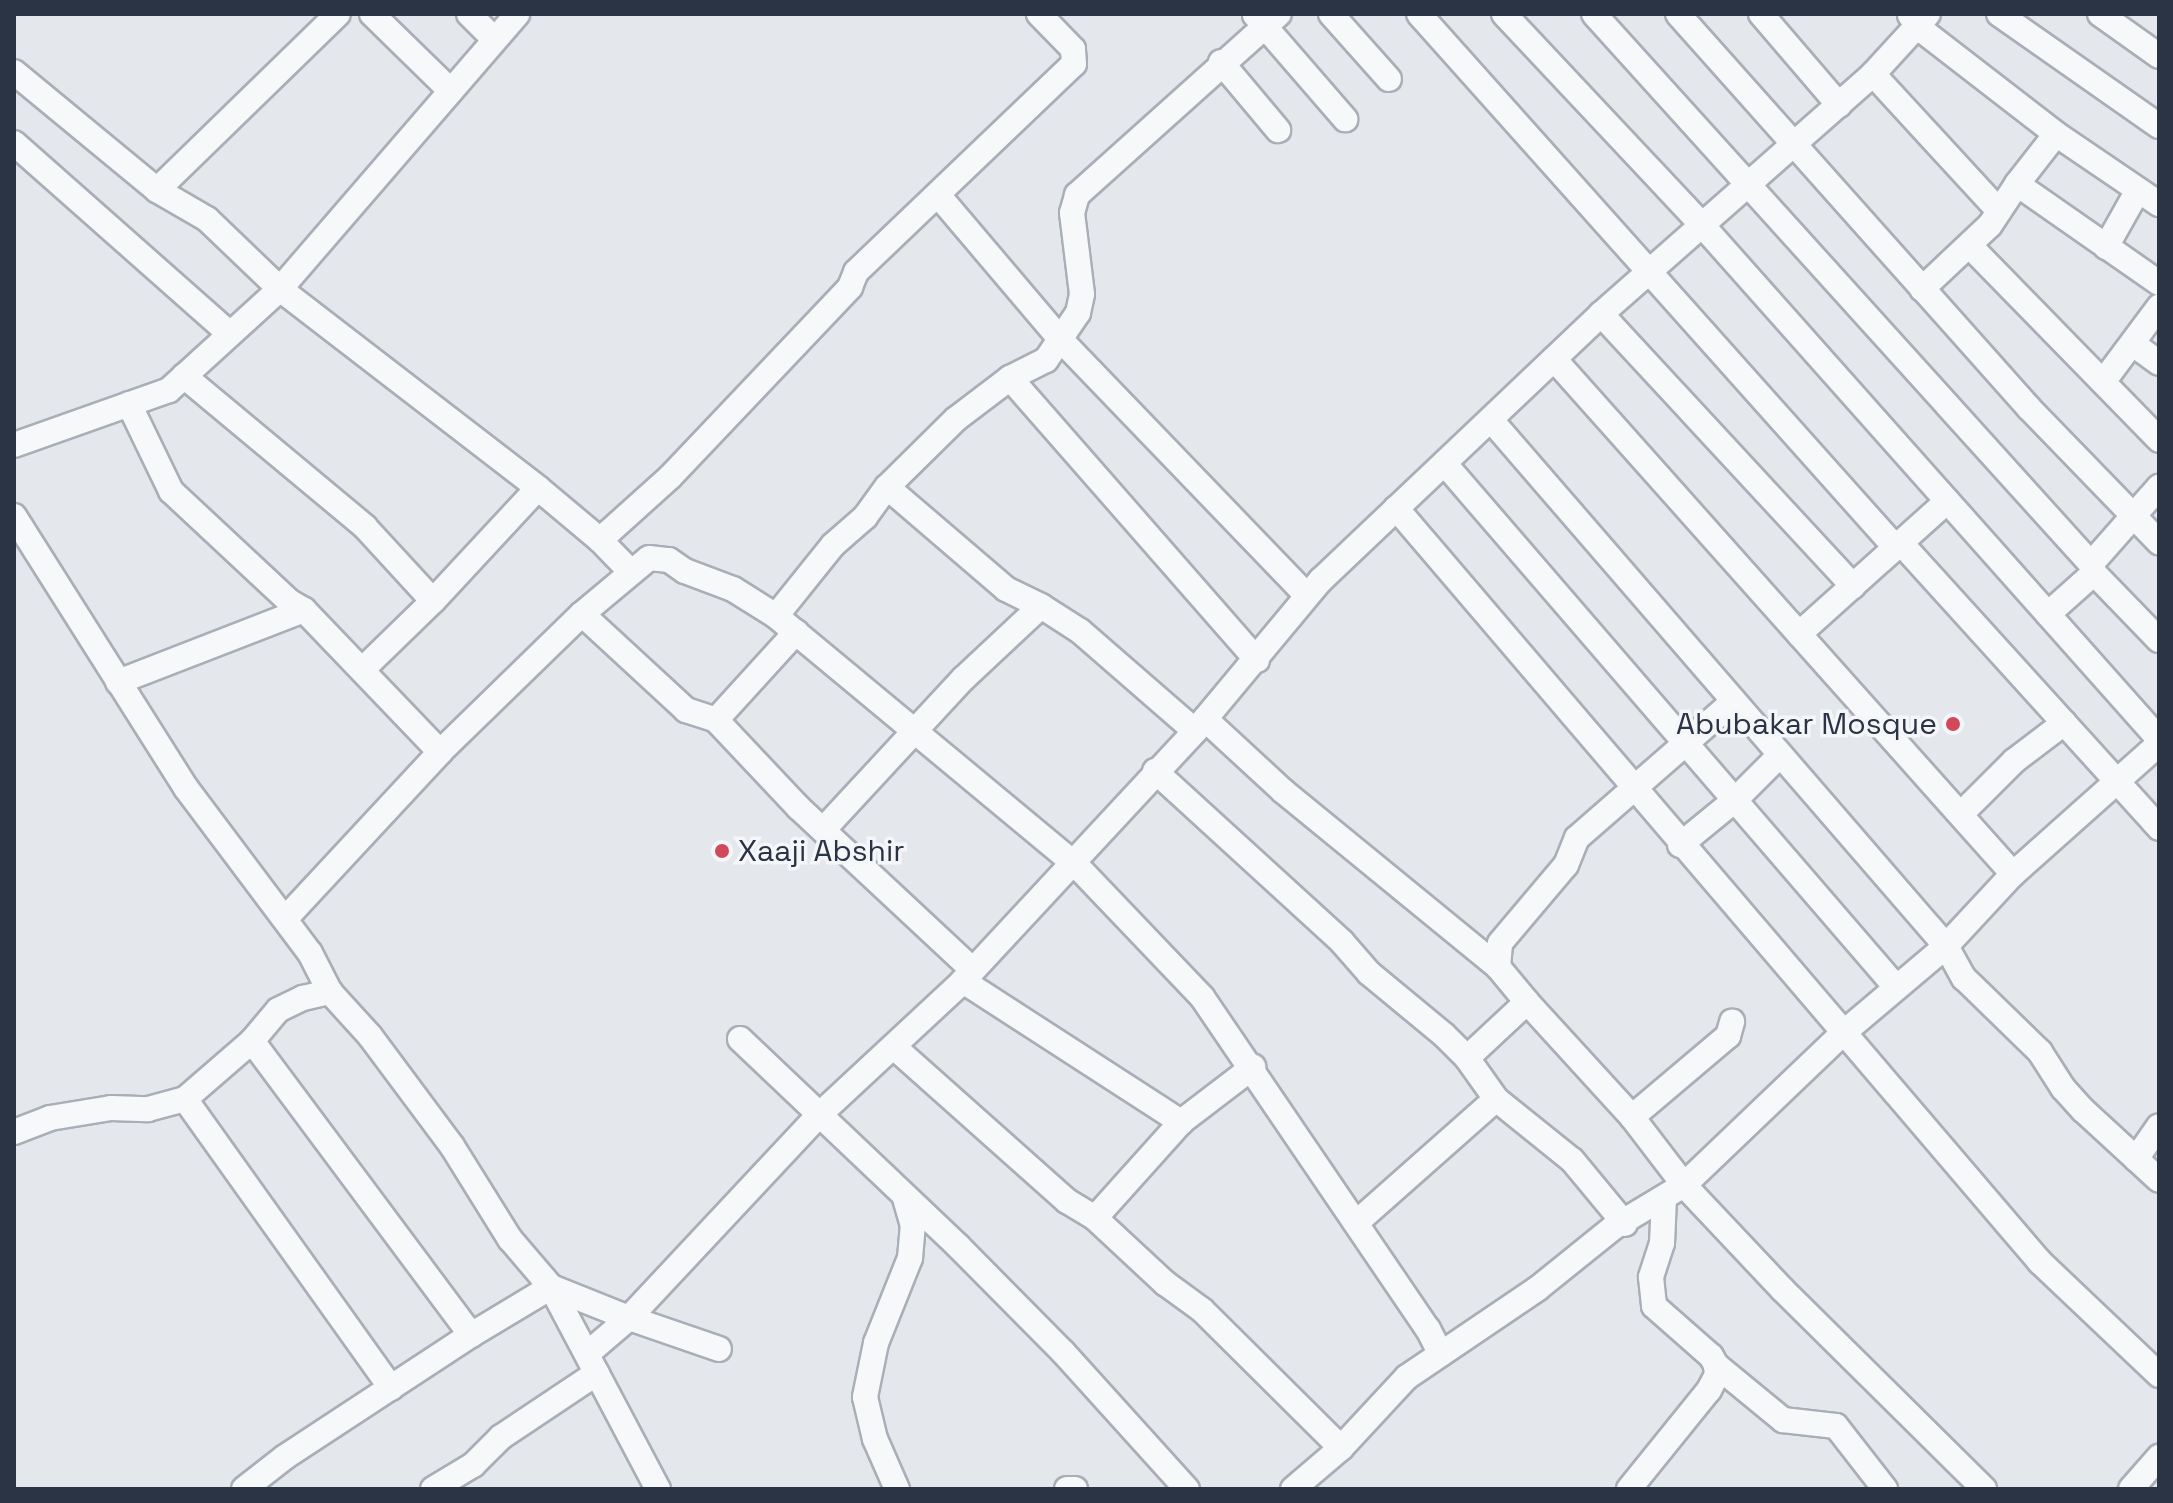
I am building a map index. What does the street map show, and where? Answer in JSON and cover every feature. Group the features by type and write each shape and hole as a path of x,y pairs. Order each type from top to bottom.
{"street":[{"path":"157,190 338,14"},
{"path":"372,14 451,91"},
{"path":"469,14 494,39"},
{"path":"14,445 169,390 280,289 517,14"},
{"path":"600,540 670,477 850,287 856,272 1074,64 1073,49 1039,14"},
{"path":"1331,14 1389,79"},
{"path":"1419,14 1898,545 2159,828"},
{"path":"1293,1489 1341,1448 1407,1377 1537,1289 1614,1227 1625,1224 1674,1192 1842,1034 1946,946 2013,874 2159,741 1702,225 1504,14"},
{"path":"1594,14 2159,640"},
{"path":"1678,14 1922,289 2159,542"},
{"path":"1761,14 1839,105"},
{"path":"1999,14 2159,126"},
{"path":"2100,14 2159,56"},
{"path":"776,616 833,545 865,517 887,487 956,419 1010,378 1040,365 1078,313 1082,294 1072,213 1077,195 1267,18 1345,119"},
{"path":"433,1489 473,1465 501,1437 592,1364 629,1318 819,1115 968,976 1074,863 1257,660 1307,596 1601,314 1873,74 1919,19 2056,134 2159,204"},
{"path":"1221,62 1278,130"},
{"path":"14,72 157,190 207,219 280,289 538,488 600,540 631,572"},
{"path":"1873,74 1999,211"},
{"path":"1922,289 1970,246 2056,134"},
{"path":"14,143 230,334"},
{"path":"2017,184 2159,283"},
{"path":"2106,247 2138,190"},
{"path":"938,195 1060,339 1307,596"},
{"path":"1970,246 2159,440"},
{"path":"2103,382 2159,307"},
{"path":"1601,314 1853,586"},
{"path":"2133,344 2159,363"},
{"path":"1554,359 1962,813 2013,874"},
{"path":"184,376 365,527 433,601"},
{"path":"1010,378 1257,660"},
{"path":"129,404 160,475 171,491 290,602 304,610 440,752"},
{"path":"1491,420 1946,946 1964,978 2040,1052 2063,1088 2083,1110 2159,1180"},
{"path":"1445,464 1896,987"},
{"path":"887,487 1006,589 1041,606 1080,631 1498,967 1632,1117 1674,1192 1783,1290 1984,1489"},
{"path":"2048,614 2093,568 2159,487"},
{"path":"362,670 433,601 538,488"},
{"path":"1799,634 1947,501"},
{"path":"1396,508 1636,789 1680,845 2040,1262 2159,1375"},
{"path":"14,516 186,788 310,953 330,992 370,1036 452,1146 510,1239 551,1287 658,1489"},
{"path":"285,919 440,752 582,614 649,558 659,556 733,589 776,616 1074,863 1202,997 1253,1067 1441,1354"},
{"path":"823,830 964,678 1041,606"},
{"path":"118,682 304,610"},
{"path":"582,614 686,710 716,720 968,976 1181,1122"},
{"path":"716,720 796,632"},
{"path":"1498,967 1500,943 1566,865 1577,838 1734,701"},
{"path":"1962,813 2014,761 2064,723"},
{"path":"1680,845 1735,800 1780,755"},
{"path":"1155,771 1342,942 1369,973 1400,995 1467,1058 1496,1099 1572,1160 1625,1224"},
{"path":"14,1132 50,1118 111,1108 148,1109 185,1099 252,1041 278,1010 303,998 330,992"},
{"path":"1467,1058 1527,1002"},
{"path":"1632,1117 1728,1036 1732,1022"},
{"path":"740,1039 958,1246 1063,1352 1182,1487"},
{"path":"252,1041 471,1335"},
{"path":"894,1047 1067,1201 1095,1218 1165,1283 1202,1310 1341,1448"},
{"path":"1095,1218 1181,1122 1253,1067"},
{"path":"185,1099 391,1388"},
{"path":"1356,1223 1496,1099"},
{"path":"2136,1159 2159,1126"},
{"path":"1674,1192 1651,1277 1650,1295 1654,1306 1711,1356 1716,1365 1783,1420 1836,1426 1885,1489"},
{"path":"897,1489 875,1439 865,1397 876,1343 910,1258 913,1226 905,1198"},
{"path":"551,1287 719,1349"},
{"path":"244,1489 285,1457 471,1335 551,1287"},
{"path":"1629,1489 1709,1390 1717,1375 1716,1365"},
{"path":"2131,1489 2159,1457"},
{"path":"1067,1489 1075,1489"}],"place":[{"name":"Abubakar Mosque","path":"1953,724"},
{"name":"Xaaji Abshir","path":"722,851"}]}
